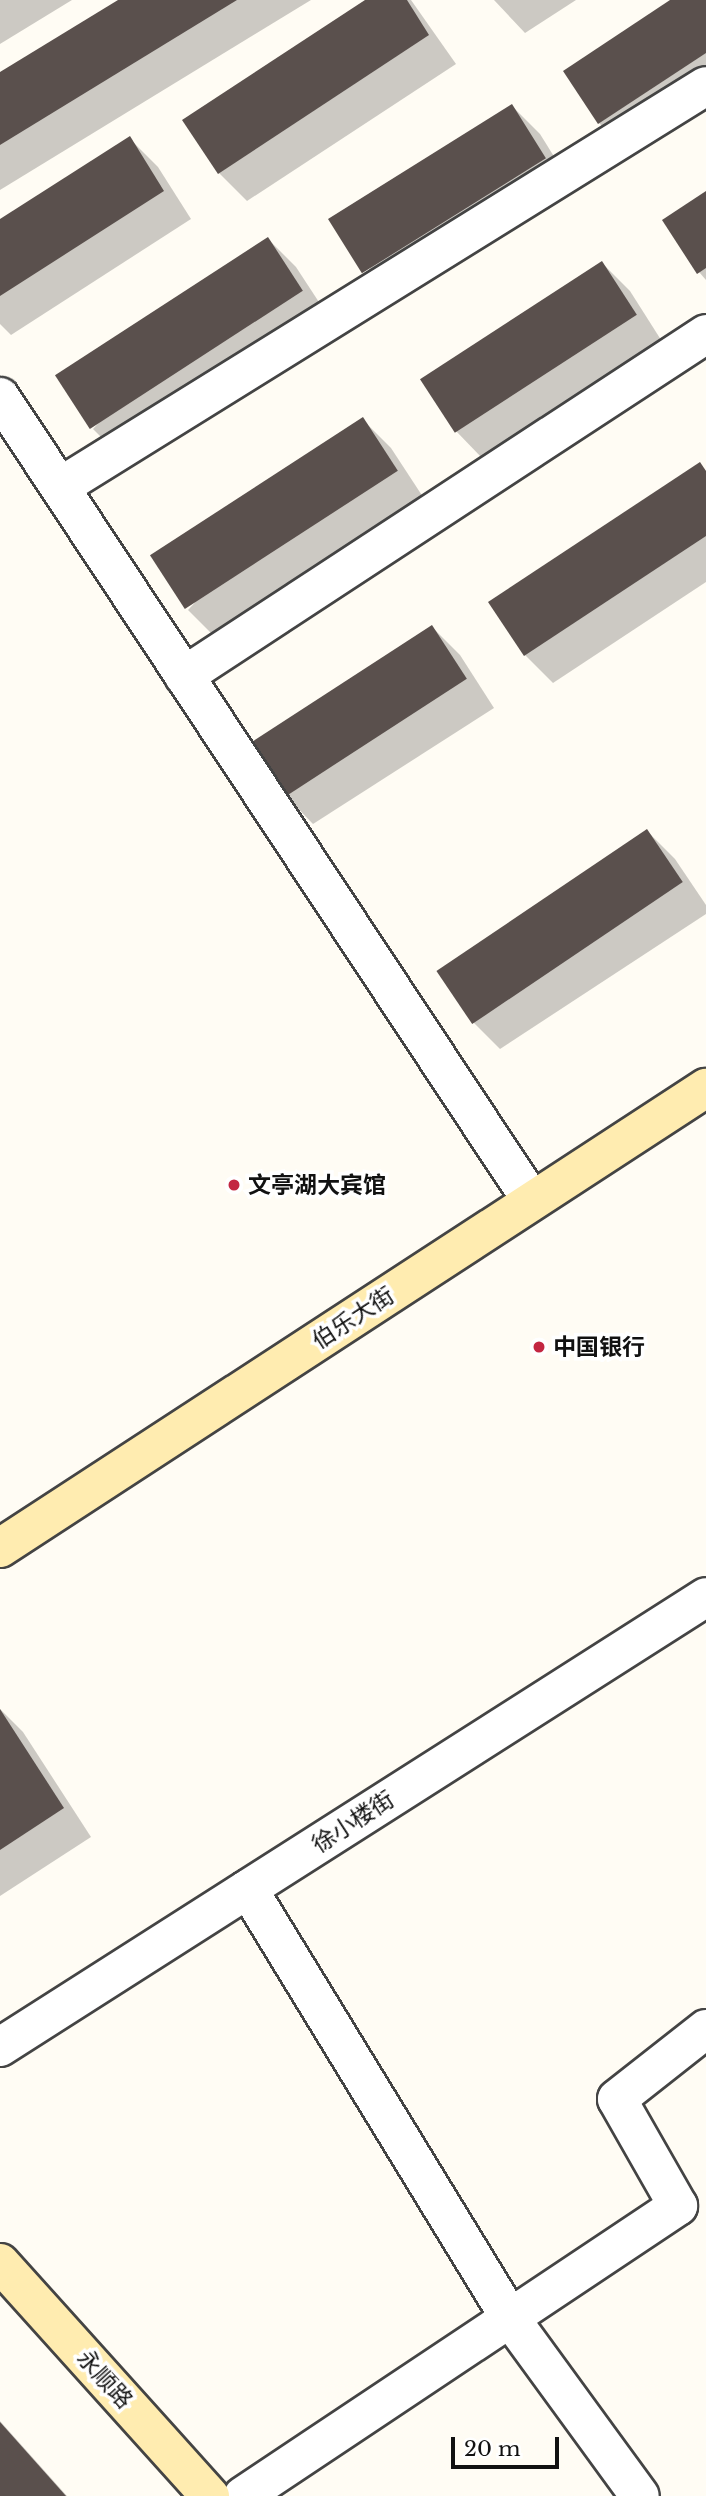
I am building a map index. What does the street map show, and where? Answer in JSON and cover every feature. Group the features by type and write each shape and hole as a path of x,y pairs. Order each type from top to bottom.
{"main road":[{"name":"伯乐大街","path":"0,1548 706,1088"},
{"name":"永顺路","path":"0,2263 210,2496"}],"street":[{"path":"60,487 706,86"},
{"path":"184,676 706,334"},
{"path":"0,397 533,1201"},
{"name":"徐小楼街","path":"0,2047 706,1597"},
{"path":"248,1889 510,2318 640,2496"},
{"path":"243,2496 678,2206 617,2099 706,2029"}],"building":[{"path":"118,0 237,0 0,145 0,72"},
{"path":"365,0 407,0 429,35 218,174 182,120"},
{"path":"670,0 706,0 706,53 598,124 563,71"},
{"path":"512,104 546,158 362,273 328,219"},
{"path":"130,136 164,191 0,296 0,219"},
{"path":"706,191 706,268 697,274 662,220"},
{"path":"268,237 303,291 90,429 55,375"},
{"path":"602,261 637,315 455,433 420,379"},
{"path":"363,417 398,471 185,609 150,555"},
{"path":"700,462 706,471 706,536 524,656 488,602"},
{"path":"432,625 467,679 284,797 249,744"},
{"path":"647,829 683,882 472,1024 436,971"},
{"path":"0,1709 64,1808 0,1850"},
{"path":"0,2422 66,2496 0,2496"}],"place":[{"name":"文亭湖大宾馆","path":"234,1185"},
{"name":"中国银行","path":"539,1347"}]}
